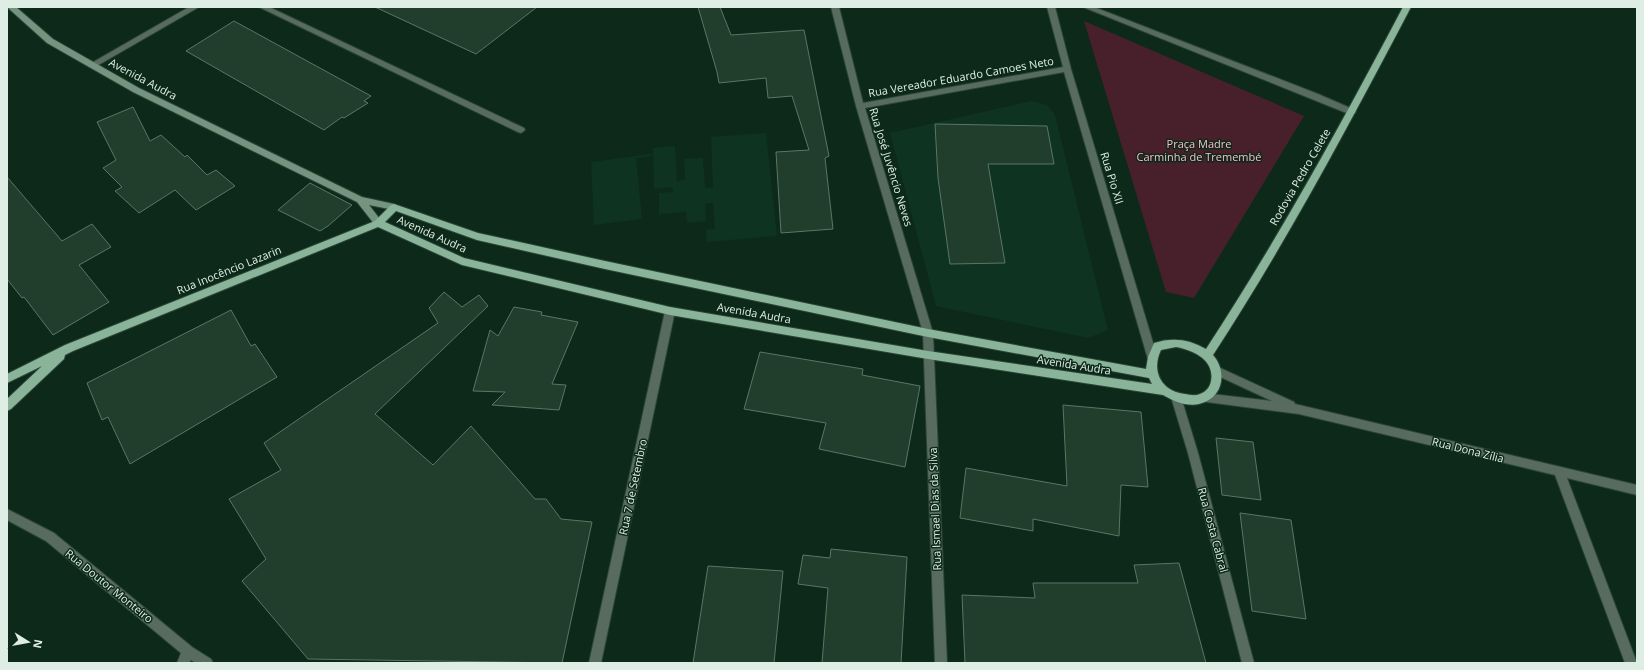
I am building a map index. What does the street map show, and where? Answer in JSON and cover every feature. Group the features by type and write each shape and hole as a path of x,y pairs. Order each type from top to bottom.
{"main road":[{"name":"Avenida Audra","path":"11,7 50,41 136,90 360,200 394,207 478,236 605,265 928,333 1152,374"},
{"name":"Rodovia Pedro Celete","path":"1207,355 1238,308 1352,112 1407,7"},
{"name":"Avenida Audra","path":"360,200 378,223 462,261 670,311 928,354 1166,391"},
{"name":"Rua Inocêncio Lazarin","path":"7,379 69,348 378,223 394,207"},
{"path":"1176,343 1192,346 1207,355 1218,371 1218,380 1216,388 1203,398 1193,400 1176,397 1157,383 1152,374 1150,365 1152,356 1158,346 1176,343"},
{"name":"Rua Inocêncio Lazarin","path":"7,406 69,348"}],"street":[{"path":"92,65 195,7"},
{"path":"263,7 521,130"},
{"name":"Rua José Juvêncio Neves","path":"835,7 860,106 928,333 928,354"},
{"name":"Rua Pio XII","path":"1051,7 1067,69 1152,356"},
{"path":"1087,7 1315,96 1352,112"},
{"name":"Rua Vereador Eduardo Camoes Neto","path":"860,106 1067,69"},
{"name":"Rua 7 de Setembro","path":"596,663 670,311"},
{"name":"Rua Ismael Dias da Silva","path":"928,354 941,663"},
{"name":"Rua Dona Zília","path":"1218,371 1299,409"},
{"name":"Rua Costa Cabral","path":"1176,397 1193,453 1248,663"},
{"name":"Rua Dona Zília","path":"1203,398 1299,409 1637,490"},
{"path":"1559,472 1631,663"},
{"name":"Rua Doutor Monteiro","path":"7,514 50,537 188,651 207,663"},
{"path":"183,663 188,651"}],"shaded area":[{"path":"1031,101 1047,105 1055,115 1108,330 1088,338 936,306 890,133"},
{"path":"766,133 777,236 707,242 706,230 715,229 713,203 705,204 706,221 687,223 686,212 659,214 659,193 673,192 672,187 654,189 653,148 675,146 677,181 685,180 684,159 703,158 705,188 713,187 711,137"},
{"path":"652,154 652,156 636,158 642,219 594,225 591,162"}],"green space":[{"name":"Praça Madre Carminha de Tremembé","path":"1084,21 1304,116 1194,298 1166,292"}],"building":[{"path":"375,7 537,7 476,54"},
{"path":"698,7 720,7 731,35 804,30 829,156 825,158 833,229 781,233 776,152 809,150 792,96 768,98 766,78 719,83"},
{"path":"234,21 371,96 364,101 368,103 344,118 342,117 324,130 186,51"},
{"path":"133,107 150,141 161,135 185,157 187,155 207,175 216,170 235,186 196,210 175,190 139,213 115,191 122,187 103,168 116,160 97,122"},
{"path":"935,124 1047,126 1054,164 988,164 1005,263 950,264 938,178"},
{"path":"7,177 62,241 92,224 111,247 79,265 109,302 53,335 24,297 22,298 7,279"},
{"path":"310,183 352,205 320,231 278,210"},
{"path":"444,292 462,307 479,295 488,306 375,414 433,465 471,426 535,499 546,499 561,519 592,522 562,663 308,659 242,581 266,559 229,499 281,470 264,443 438,323 429,308"},
{"path":"514,307 542,312 541,315 578,322 552,384 566,385 559,410 492,405 505,392 473,391 490,330 498,336"},
{"path":"231,310 251,346 255,344 277,377 130,464 108,417 102,420 87,383"},
{"path":"760,352 863,369 862,375 920,386 905,467 819,449 826,423 744,409"},
{"path":"1063,405 1141,412 1148,487 1121,485 1119,536 1033,519 1033,531 960,518 966,468 1067,486"},
{"path":"1216,438 1253,442 1261,500 1222,495"},
{"path":"1240,513 1291,520 1306,619 1252,611"},
{"path":"831,549 907,557 901,663 822,663 828,588 798,584 803,555 830,558"},
{"path":"1179,563 1206,663 965,663 962,595 1035,598 1033,583 1138,583 1134,565"},
{"path":"708,566 783,571 774,663 693,663"}]}
